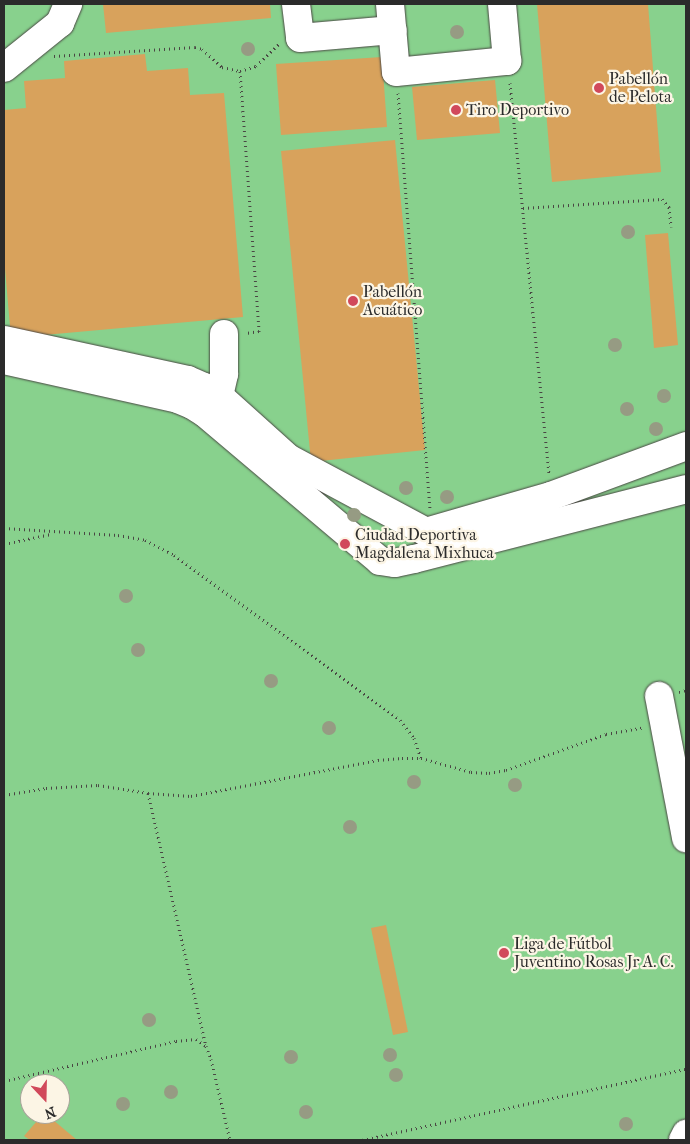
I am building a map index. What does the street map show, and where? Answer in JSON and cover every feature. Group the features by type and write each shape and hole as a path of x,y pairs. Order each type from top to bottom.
{"street":[{"path":"4,68 60,23 68,4"},
{"path":"296,4 300,38 391,17 396,72 507,61 502,4"},
{"path":"219,396 224,374 224,334"},
{"path":"4,340 188,380 219,396 288,458 420,530 432,531 551,496 686,446"},
{"path":"4,360 178,399 192,406 205,413 380,561 395,563 414,559 686,489"},
{"path":"659,696 686,838"},
{"path":"683,1140 686,1134"}],"path":[{"path":"51,56 196,47 202,49 222,67 240,71 256,66 269,56 278,44 300,38"},
{"path":"507,61 551,496"},
{"path":"224,334 258,332 240,71"},
{"path":"396,72 432,531"},
{"path":"523,208 662,199 669,207 671,228"},
{"path":"4,528 54,533 118,535 144,540 174,555 400,720 414,738 421,758"},
{"path":"4,544 54,533"},
{"path":"4,796 46,788 98,785 148,793 191,796 378,760 421,758 471,772 489,773 506,770 626,728 664,724"},
{"path":"148,793 206,1046 230,1140"},
{"path":"4,1080 176,1041 196,1039 206,1046"},
{"path":"362,1140 686,1069"}],"green space":[{"name":"Ciudad Deportiva Magdalena Mixhuca","path":"4,4 686,4 686,1140 4,1140"}],"building":[{"path":"103,4 270,4 271,18 106,33"},
{"name":"Pabellón de Pelota","path":"537,4 648,4 661,172 552,182"},
{"path":"145,54 147,71 188,68 190,95 224,93 243,317 11,338 4,257 4,110 26,108 24,81 65,78 64,61"},
{"path":"382,57 387,127 281,135 276,64"},
{"name":"Tiro Deportivo","path":"495,80 500,133 417,140 412,87"},
{"name":"Pabellón Acuático","path":"395,140 425,450 311,462 281,151"},
{"path":"668,233 678,345 654,348 645,235"},
{"path":"386,925 408,1032 393,1035 371,928"},
{"path":"34,1124 58,1124 77,1140 30,1140 24,1136"}],"place":[{"name":"Pabellón de Pelota","path":"599,88"},
{"name":"Tiro Deportivo","path":"456,110"},
{"name":"Pabellón Acuático","path":"353,301"},
{"name":"Ciudad Deportiva Magdalena Mixhuca","path":"345,544"},
{"name":"Liga de Fútbol Juventino Rosas Jr A. C.","path":"504,953"}]}
